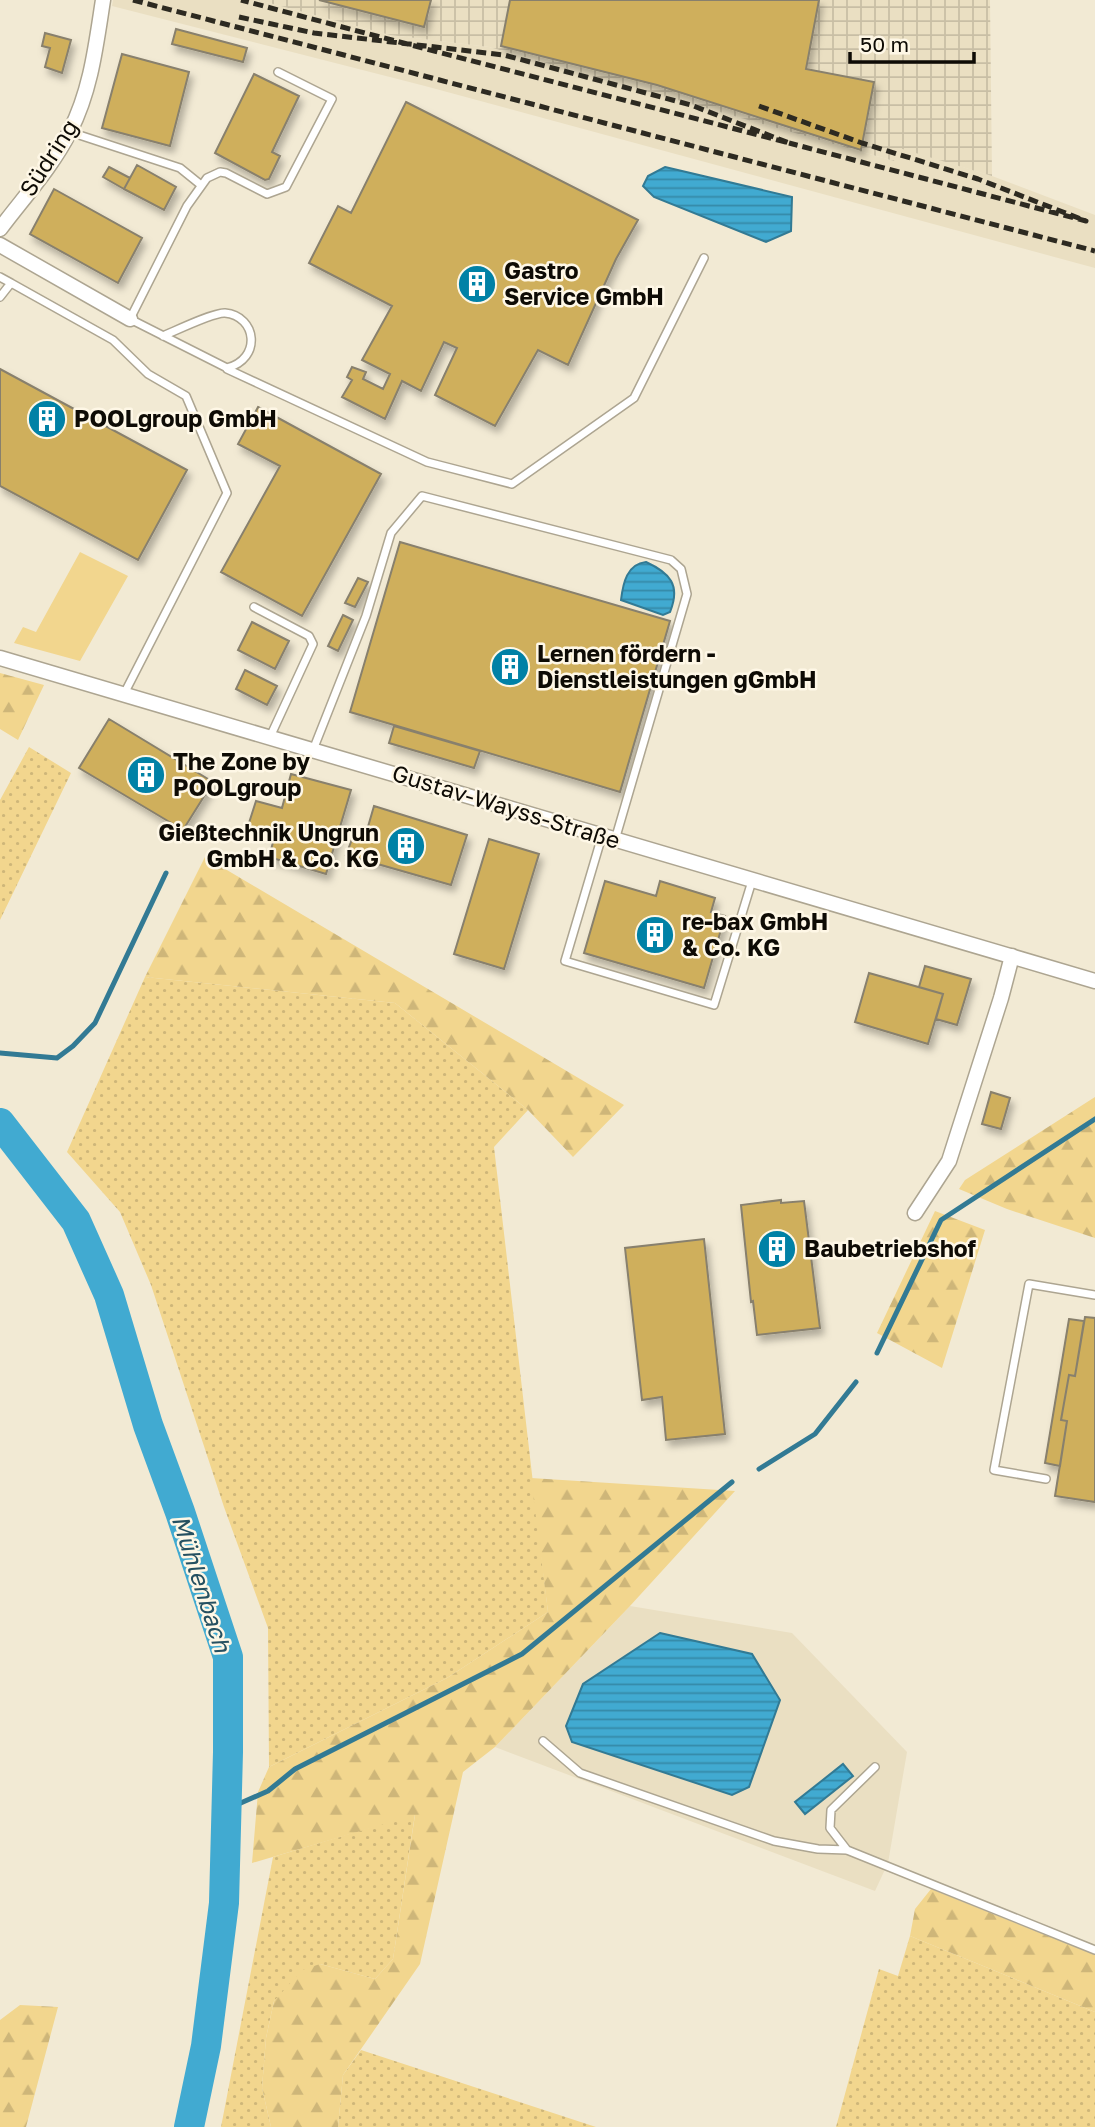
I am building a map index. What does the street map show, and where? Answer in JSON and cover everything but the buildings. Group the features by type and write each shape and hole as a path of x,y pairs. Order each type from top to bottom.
{"street":[{"name":"Südring","path":"0,229 51,162 69,132 90,75 103,0"},
{"path":"0,245 130,318"},
{"name":"Gustav-Wayss-Straße","path":"0,658 1095,981"},
{"path":"915,1213 949,1161 1012,956"}],"lane":[{"path":"278,72 332,99 286,187 267,194 220,172 207,178 187,206 130,318 227,368 428,462 512,484 634,398 704,258"},
{"path":"69,132 180,168 201,185"},
{"path":"0,277 113,340 148,374 186,396 227,494 124,694"},
{"path":"0,297 11,283"},
{"path":"163,336 222,312 234,315 247,326 252,344 240,365 227,368"},
{"path":"313,750 366,616 391,534 422,496 671,560 681,569 687,594 609,838 565,961 714,1005 752,881"},
{"path":"254,607 309,636 313,644 270,737"},
{"path":"1046,1479 994,1470 1029,1284 1095,1295"},
{"path":"543,1741 580,1773 774,1840 818,1849 847,1850 1095,1950"},
{"path":"847,1850 830,1828 831,1810 876,1767"}],"shaded area":[{"path":"113,0 258,0 390,35 489,47 894,161 898,147 992,176 1095,215 1095,268 425,86 112,6"},
{"path":"258,0 990,0 992,176 899,148 894,161 489,47 390,35"},
{"path":"630,1606 792,1633 907,1752 888,1863 875,1891 495,1747"}],"green space":[{"path":"80,552 128,576 80,661 14,643 23,627 36,632"},
{"path":"0,673 44,685 18,740 0,729"},
{"path":"29,747 71,773 0,920 0,800"},
{"path":"205,857 624,1105 573,1157 528,1110 395,1003 145,977"},
{"path":"145,977 395,1003 528,1110 494,1147 548,1612 447,1678 269,1767 268,1628 224,1507 151,1285 120,1212 67,1152"},
{"path":"1095,1097 1095,1238 1007,1209 959,1189 965,1180"},
{"path":"935,1211 985,1230 942,1368 877,1333"},
{"path":"531,1478 735,1491 495,1747 463,1772 420,1964 343,2075 338,2127 271,2127 262,2088 266,2038 274,2001 302,1970 320,1964 375,1979 393,1959 415,1815 252,1863 258,1792 269,1767 447,1678 548,1612"},
{"path":"415,1814 393,1959 375,1979 320,1964 274,2001 266,2038 262,2088 271,2127 221,2127 273,1857"},
{"path":"931,1889 1095,1955 1095,2012 910,1936 915,1909"},
{"path":"910,1936 1095,2012 1095,2127 836,2127 879,1969 898,1976"},
{"path":"20,2005 58,2007 26,2127 0,2127 0,2020"},
{"path":"361,2050 596,2127 338,2127 343,2075"}],"water":[{"path":"665,167 792,197 791,231 766,242 654,197 643,186 648,176"},
{"path":"646,562 667,576 674,587 670,612 663,615 621,600 630,570"},
{"path":"660,1633 752,1654 780,1700 749,1787 732,1795 572,1742 566,1726 583,1684"},
{"path":"843,1764 853,1776 805,1814 795,1802"}],"waterway":[{"path":"0,1053 57,1058 95,1023 166,873"},
{"path":"877,1353 941,1220 1095,1119"},
{"name":"Mühlenbach","path":"0,1123 76,1221 109,1295 148,1425 228,1657 224,1903 206,2046 189,2127"},
{"path":"759,1469 815,1434 856,1382"},
{"path":"227,1809 268,1791 295,1769 522,1654 732,1482"}],"railway":[{"path":"133,0 1095,251"},
{"path":"239,17 314,33 504,55 691,105 789,143 446,54 378,36 241,0"},
{"path":"759,106 862,143 978,179 1086,221 789,143"}],"place":[{"name":"Gastro Service GmbH","path":"477,284"},
{"name":"POOLgroup GmbH","path":"47,419"},
{"name":"Lernen fördern - Dienstleistungen gGmbH","path":"510,667"},
{"name":"The Zone by POOLgroup","path":"146,775"},
{"name":"Gießtechnik Ungrun GmbH & Co. KG","path":"406,846"},
{"name":"re-bax GmbH & Co. KG","path":"655,935"},
{"name":"Baubetriebshof","path":"777,1249"}]}
